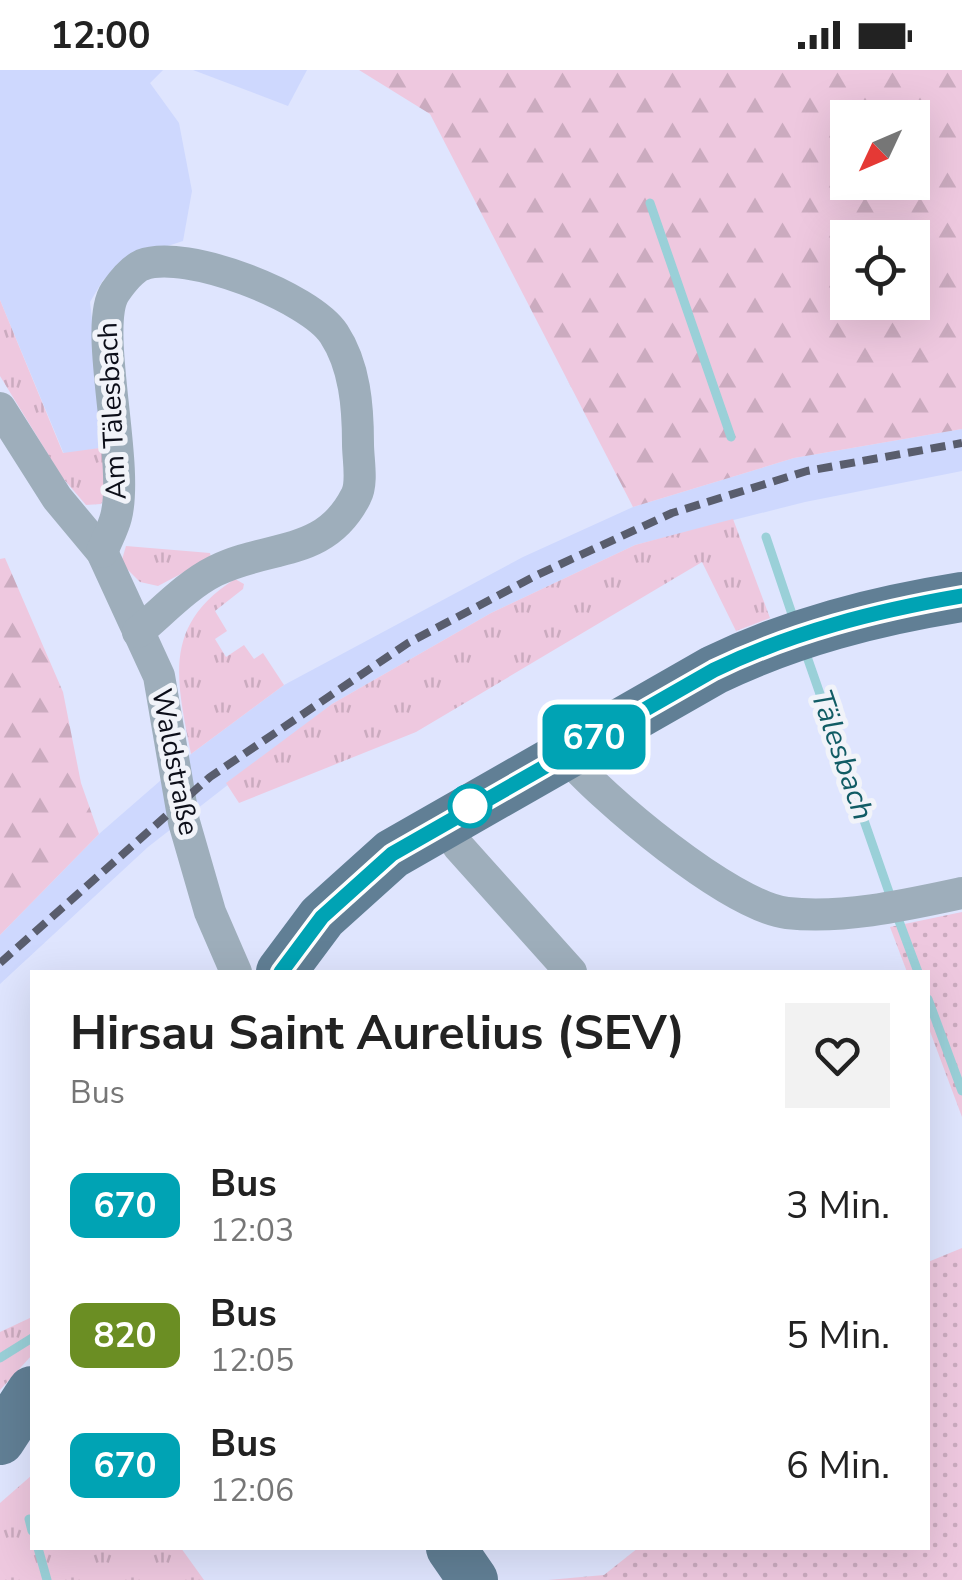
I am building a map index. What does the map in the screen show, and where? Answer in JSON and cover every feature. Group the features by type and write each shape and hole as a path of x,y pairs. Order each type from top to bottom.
{"main road":[{"path":"282,970 322,917 392,854 564,753 761,648 834,624 962,596"},
{"path":"0,1441 30,1394"},
{"path":"0,1441 30,1429"},
{"path":"452,1550 473,1580"}],"street":[{"name":"Am Tälesbach","path":"102,552 117,515 118,437 108,308 130,274 143,265 188,260 218,268 288,300 333,332 350,369 358,406 358,493 333,528 309,545 252,555 212,572 138,632"},
{"name":"Waldstraße","path":"0,408 57,498 102,552 158,676 184,822 210,912 235,970"},
{"path":"564,753 587,781 648,833 718,881 782,912 874,910 962,894"},
{"path":"458,846 569,970"}],"shaded area":[{"path":"0,70 163,70 150,83 179,123 192,191 183,241 131,258 103,280 90,302 107,447 64,454 0,300"},
{"path":"193,70 307,70 288,106"},
{"path":"962,429 962,471 805,502 635,545 491,613 332,704 148,847 0,984 0,935 99,834 191,754 284,685 523,557 633,507 794,458"}],"green space":[{"path":"359,70 962,70 962,429 794,458 633,507 430,114"},
{"path":"0,300 63,453 107,447 107,494 101,504 86,505 62,477 0,376"},
{"path":"733,519 770,618 736,631 702,562 416,732 239,803 226,783 332,704 491,613 635,545"},
{"path":"126,546 210,553 211,558 158,586 140,582 121,563"},
{"path":"5,558 63,692 81,783 99,834 0,935 0,559"},
{"path":"235,579 244,584 243,589 215,611 227,631 215,639 226,657 244,645 254,659 263,653 284,685 191,754 179,679 185,636 211,597"},
{"path":"962,912 962,1117 930,1031 930,970 906,970 890,927"},
{"path":"962,1248 962,1580 548,1580 604,1575 635,1550 930,1550 930,1261"},
{"path":"30,1318 30,1357 0,1390 0,1332"},
{"path":"30,1477 30,1550 182,1550 204,1580 0,1580 0,1503"}],"waterway":[{"name":"Tälesbach","path":"650,203 731,437"},
{"name":"Tälesbach","path":"766,537 794,620"},
{"name":"Tälesbach","path":"804,648 891,898"},
{"name":"Tälesbach","path":"896,913 917,970"},
{"name":"Tälesbach","path":"930,1004 962,1091"},
{"path":"0,1358 30,1339"},
{"path":"29,1519 30,1523"},
{"path":"39,1550 47,1580"}],"railway":[{"path":"0,963 210,777 408,643 537,575 672,513 807,471 962,443"}],"bus line":[{"name":"670","path":"282,970 322,917 392,854 440,822 714,670 761,648 834,624 962,596"}]}
